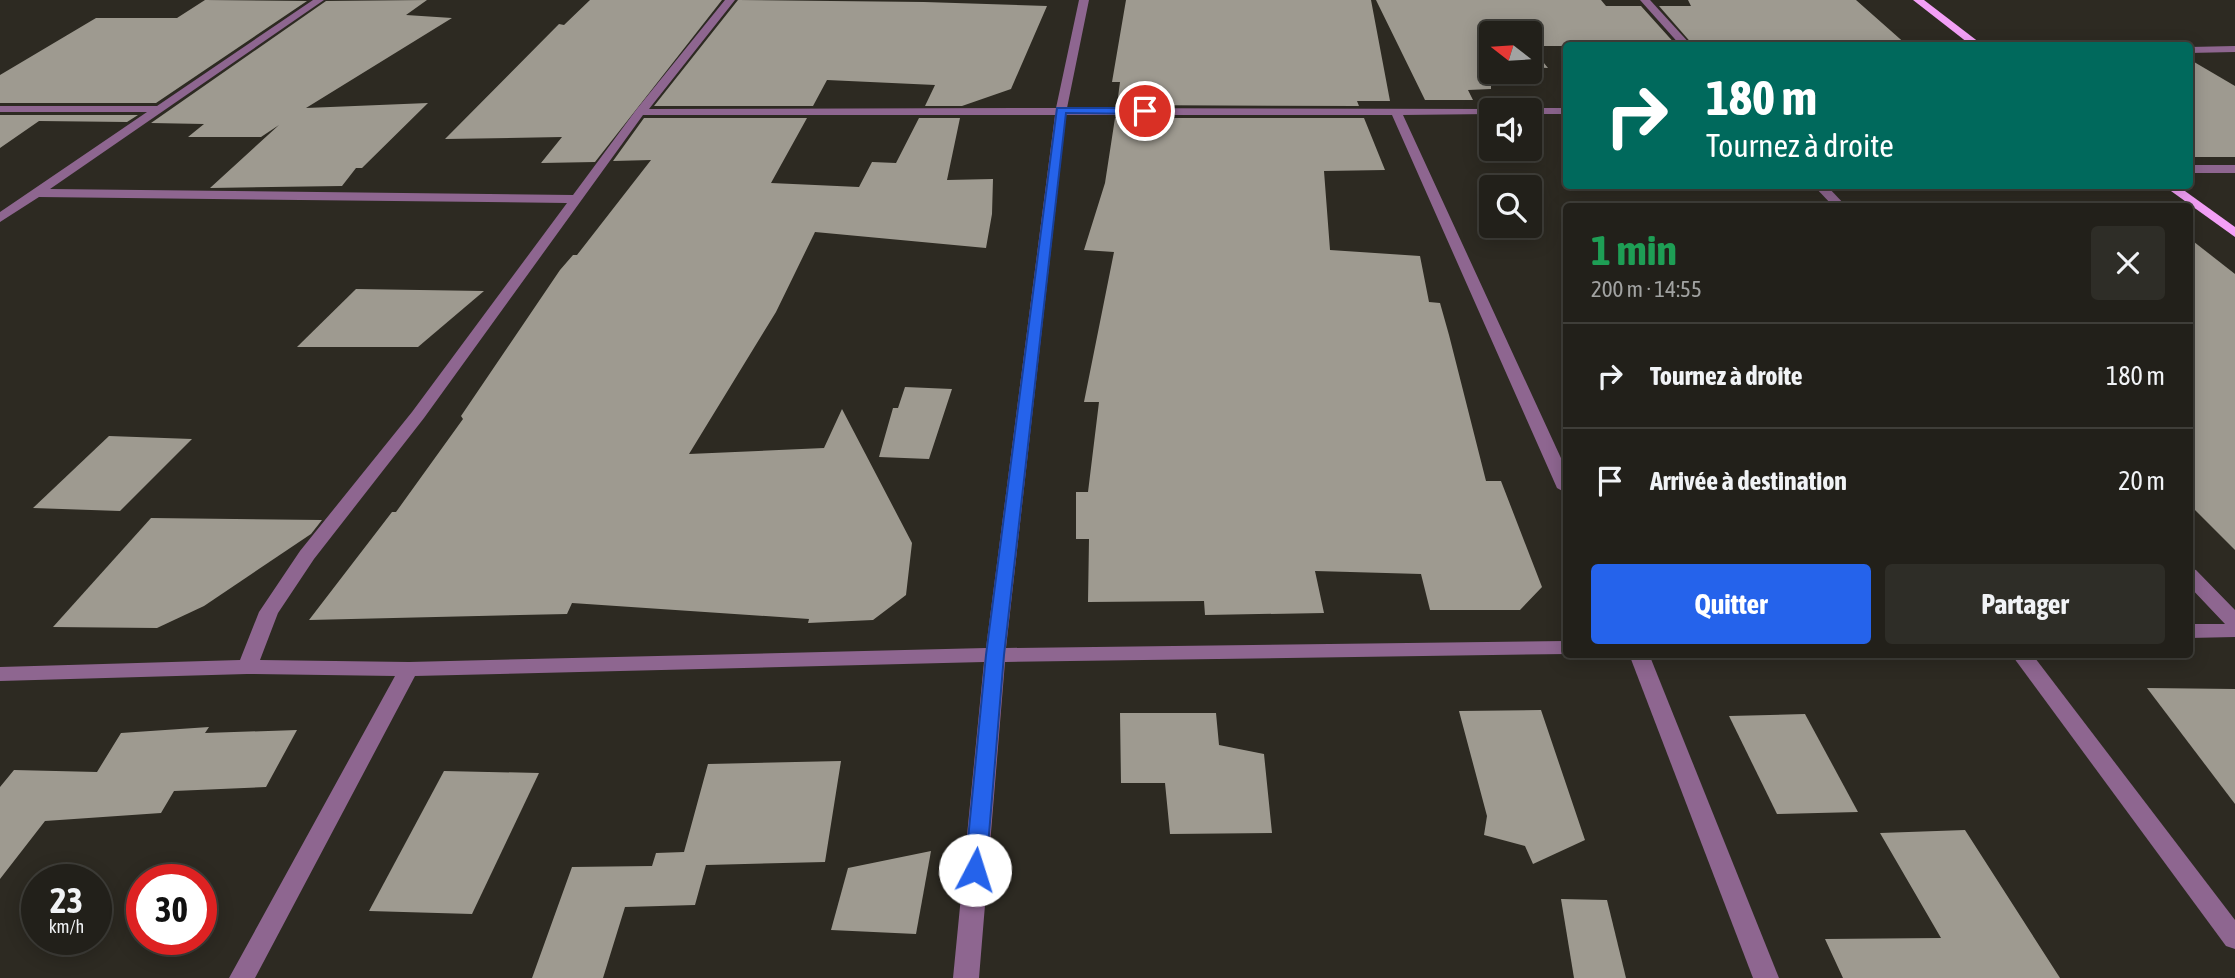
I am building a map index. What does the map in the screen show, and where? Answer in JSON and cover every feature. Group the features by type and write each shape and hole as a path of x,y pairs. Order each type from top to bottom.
{"main road":[{"path":"1918,0 1974,42"},
{"path":"2174,189 2235,233"}],"street":[{"path":"0,218 319,0"},
{"path":"247,667 269,612 307,555 459,361 640,112 730,0"},
{"path":"966,978 995,655 1061,110 1084,0"},
{"path":"1645,0 1683,42"},
{"path":"2193,50 2235,50"},
{"path":"0,109 159,110"},
{"path":"640,112 1479,111"},
{"path":"1542,111 1563,111"},
{"path":"1397,113 1563,481"},
{"path":"2193,169 2235,169"},
{"path":"1823,189 1837,203"},
{"path":"38,193 575,199"},
{"path":"2193,578 2235,622"},
{"path":"2193,631 2235,630"},
{"path":"0,674 247,667 409,669 995,655 1563,648"},
{"path":"1641,658 1766,978"},
{"path":"2024,658 2235,939"},
{"path":"242,978 409,669"}],"building":[{"path":"205,0 307,1 156,103 0,103 0,75 96,18 177,18"},
{"path":"427,0 406,15 452,18 306,108 428,103 362,168 356,168 342,186 210,188 279,125 261,137 188,137 204,124 151,123 326,1"},
{"path":"590,0 722,0 595,162 541,163 562,137 445,139 559,24 564,25"},
{"path":"738,0 1047,6 1011,89 962,106 925,106 935,85 827,80 813,106 654,106"},
{"path":"1126,0 1371,0 1390,101 1357,101 1359,106 1117,105 1120,82 1112,82"},
{"path":"1376,0 1601,0 1606,6 1641,6 1673,42 1563,42 1563,46 1542,46 1542,21 1479,21 1479,84 1491,84 1491,89 1468,90 1473,100 1425,100"},
{"path":"1688,0 1856,0 1903,42 1690,42 1659,6 1691,6"},
{"path":"2193,61 2235,86 2235,157 2193,157"},
{"path":"0,115 138,115 127,122 39,121 0,148"},
{"path":"644,118 807,118 771,183 859,187 872,162 896,163 919,118 960,118 947,180 993,179 992,214 986,248 815,232 776,312 689,454 824,448 842,409 912,543 906,595 873,620 808,623 809,619 572,603 567,614 309,620 392,512 396,512 463,419 461,416 560,270 573,255 577,255 651,160 613,161"},
{"path":"1115,118 1364,118 1385,170 1324,171 1330,250 1420,256 1429,302 1440,303 1486,481 1501,481 1542,587 1520,610 1430,610 1421,574 1315,571 1324,613 1205,615 1204,601 1088,602 1089,539 1076,539 1076,492 1088,492 1099,402 1084,402 1114,252 1084,250 1105,183"},
{"path":"2193,241 2235,274 2235,550 2193,508"},
{"path":"356,289 484,291 418,347 297,347"},
{"path":"905,387 952,389 929,459 879,457 893,408 898,408"},
{"path":"109,436 192,439 120,511 33,508"},
{"path":"151,518 322,520 311,534 204,606 157,628 53,627"},
{"path":"2147,688 2235,689 2235,804"},
{"path":"1541,710 1585,840 1533,864 1525,846 1484,835 1487,816 1459,711"},
{"path":"1120,713 1216,713 1219,745 1264,754 1272,833 1170,834 1165,783 1121,783"},
{"path":"1805,714 1858,812 1777,814 1729,716"},
{"path":"209,727 205,733 297,730 266,787 174,791 161,813 45,821 0,879 0,787 14,770 97,772 121,733"},
{"path":"841,761 825,862 706,865 695,905 625,907 603,978 532,978 572,867 652,866 656,853 684,852 708,764"},
{"path":"444,771 539,773 472,914 369,911"},
{"path":"1965,830 2060,978 1843,978 1825,939 1941,938 1880,833"},
{"path":"931,851 916,934 831,930 848,868"},
{"path":"1561,899 1607,900 1626,978 1574,978"}],"route":[{"path":"975,870 995,655 1061,110 1145,111"}]}
